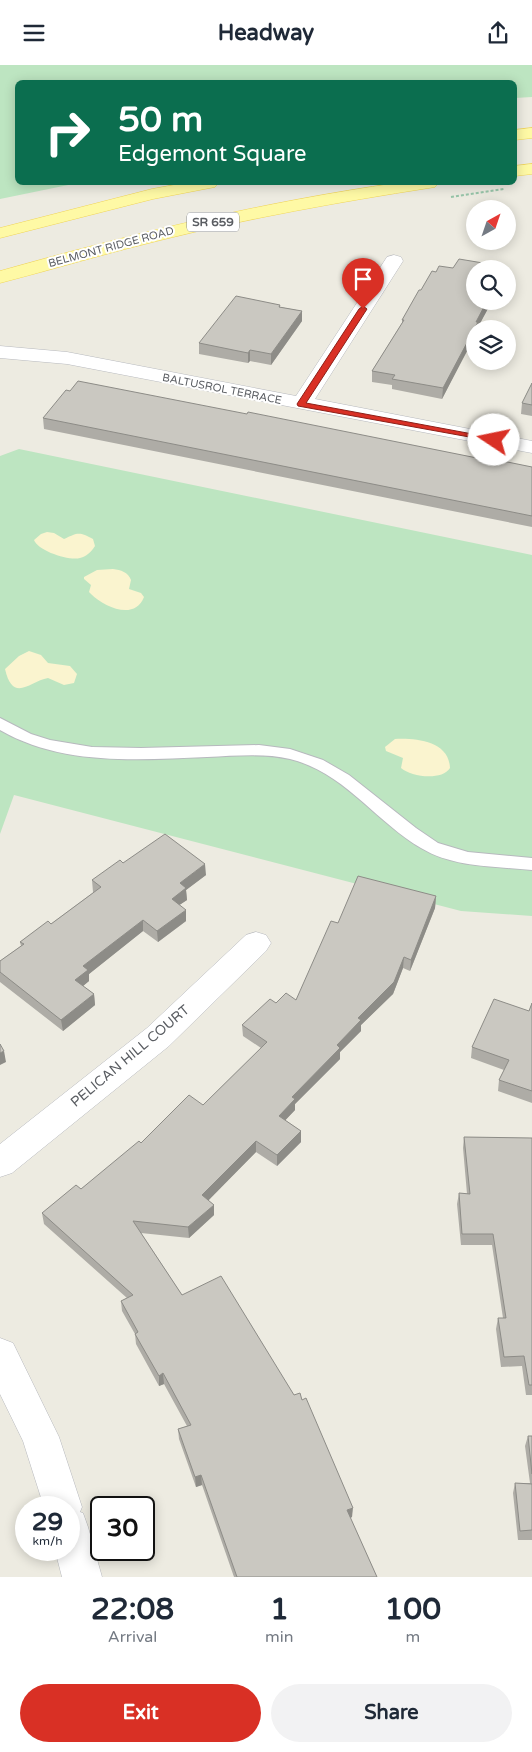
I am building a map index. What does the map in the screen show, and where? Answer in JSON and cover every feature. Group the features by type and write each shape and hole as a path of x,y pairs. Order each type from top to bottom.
{"main road":[{"path":"517,135 532,133"},
{"path":"517,171 532,169"},
{"path":"0,233 143,197 200,185"},
{"name":"BELMONT RIDGE ROAD","path":"0,277 132,240 216,221 300,204 417,185"}],"street":[{"path":"301,404 394,261"},
{"name":"BALTUSROL TERRACE","path":"0,352 67,358 532,447"},
{"name":"PELICAN HILL COURT","path":"0,1163 158,1037 256,943"},
{"path":"0,1355 40,1437 59,1496"},
{"path":"78,1561 82,1577"}],"lane":[{"path":"0,723 31,740 83,751 119,753 258,750 291,755 307,760 342,778 358,789 404,829 431,847 463,858 532,864"}],"green space":[{"path":"0,65 532,65 532,97 517,98 517,80 15,80 15,185 68,185 0,199"},
{"path":"19,449 532,555 532,916 461,911 14,795 0,834 0,456"}],"sand":[{"path":"47,532 54,533 64,539 75,534 81,534 93,539 95,546 89,553 80,558 62,557 41,548 34,540"},
{"path":"113,569 126,573 131,580 129,589 141,593 144,597 140,604 134,608 127,610 111,607 89,592 91,585 84,577 97,570"},
{"path":"29,651 41,655 48,663 70,666 77,674 74,683 64,685 48,678 23,688 13,686 8,680 5,669 19,656"},
{"path":"395,739 412,739 438,747 448,759 450,768 440,775 434,776 412,774 406,771 401,768 403,758 386,751 385,747"}],"building":[{"path":"459,259 466,260 466,310 482,310 477,320 466,320 466,345 443,388 392,379 395,375 372,371 432,271 436,272 439,266 453,268"},
{"path":"236,296 302,311 271,354 250,350 248,353 199,343"},
{"path":"78,381 532,467 532,516 43,418 66,390 70,391"},
{"path":"532,383 532,405 522,403"},
{"path":"165,834 205,864 180,883 186,888 172,899 186,910 157,931 143,920 83,966 88,970 75,980 94,994 61,1020 0,972 0,961 24,944 20,942 48,921 51,924 101,887 92,880 120,860 123,863"},
{"path":"358,876 436,896 411,960 404,957 394,982 358,1018 361,1020 337,1045 340,1048 292,1097 295,1099 279,1116 301,1131 277,1155 256,1141 202,1195 214,1205 188,1227 133,1221 182,1295 221,1276 294,1395 300,1393 302,1400 306,1398 353,1508 347,1510 377,1577 237,1577 201,1475 195,1477 178,1429 191,1425 163,1373 159,1376 135,1334 138,1332 121,1301 133,1295 42,1213 76,1185 81,1189 139,1141 141,1143 189,1095 203,1105 267,1042 242,1025 270,999 276,1003 286,993 296,1000 331,921 338,923"},
{"path":"494,999 529,1011 532,1003 532,1091 499,1080 509,1060 472,1047"},
{"path":"0,1044 4,1051 0,1053"},
{"path":"464,1137 532,1138 532,1385 529,1385 524,1356 504,1357 498,1318 506,1318 493,1234 462,1234 459,1193 470,1194"},
{"path":"528,1436 532,1436 532,1474"},
{"path":"515,1483 532,1484 532,1530 520,1531"}],"route":[{"path":"363,309 301,404 494,440"}]}
